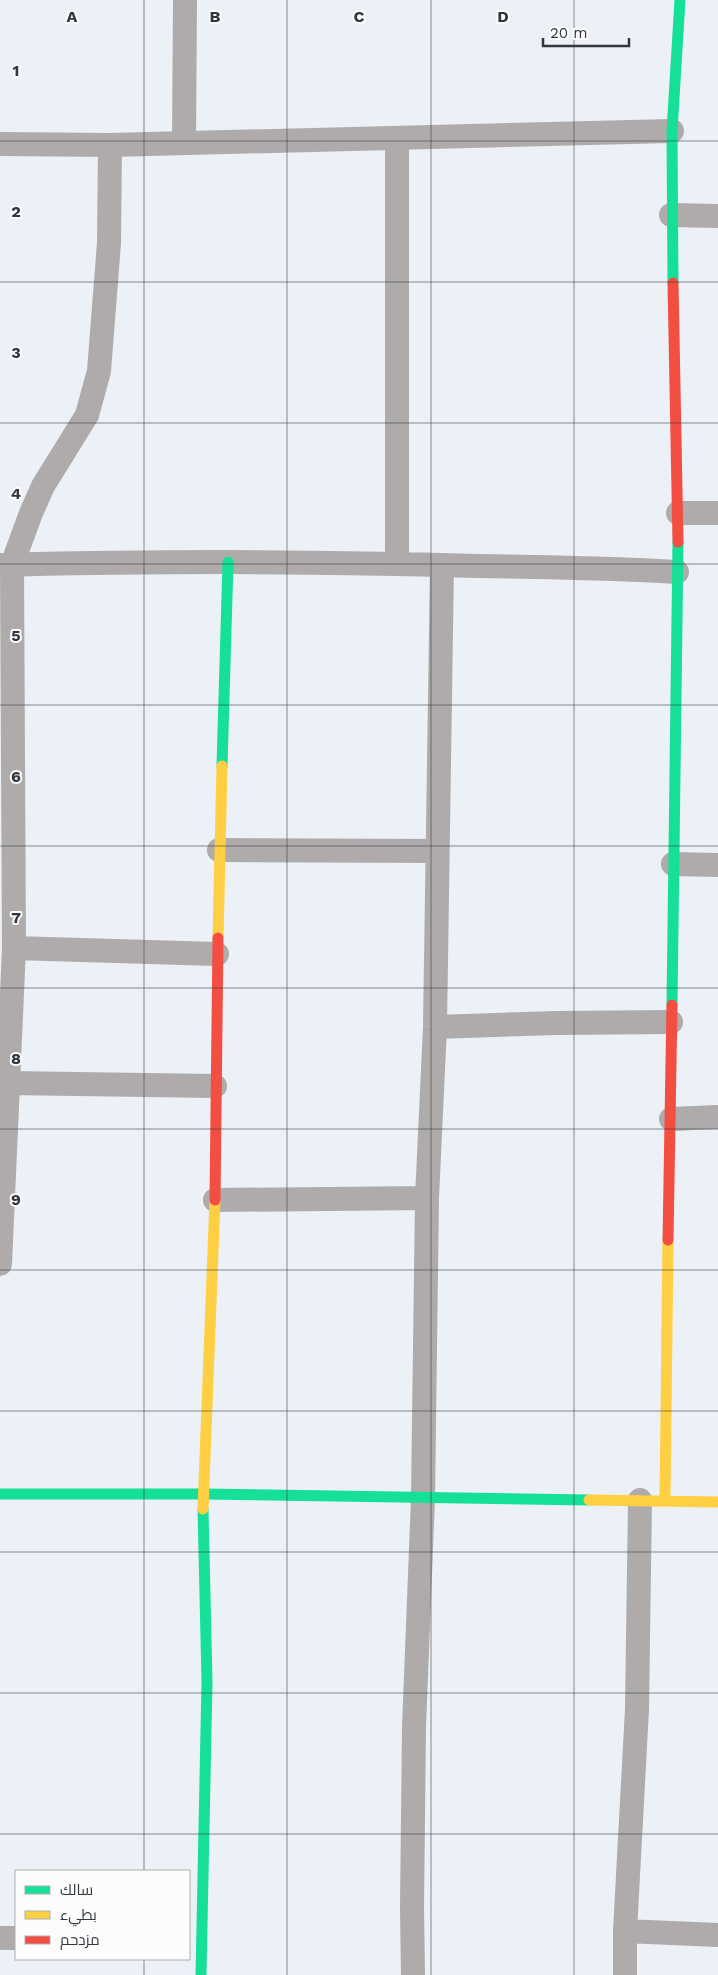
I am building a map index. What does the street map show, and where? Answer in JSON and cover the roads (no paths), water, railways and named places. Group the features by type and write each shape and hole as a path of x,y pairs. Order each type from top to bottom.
{"street":[{"path":"184,143 185,0"},
{"path":"665,1500 678,513 671,215 672,131 680,0"},
{"path":"0,144 110,145 672,131"},
{"path":"397,138 397,564"},
{"path":"0,1264 7,1083 6,1021 14,948 6,565 43,486 87,415 99,371 108,243 110,145"},
{"path":"671,215 718,216"},
{"path":"678,513 718,513"},
{"path":"201,1975 195,1939 207,1681 203,1494 215,1200 219,850 228,562"},
{"path":"6,565 228,562 600,567 677,572"},
{"path":"413,1975 414,1727 423,1498 428,1198 435,1026 436,851 442,565"},
{"path":"219,850 436,851"},
{"path":"673,864 718,865"},
{"path":"14,948 217,954"},
{"path":"435,1026 671,1022"},
{"path":"7,1083 215,1086"},
{"path":"671,1119 718,1117"},
{"path":"215,1200 428,1198"},
{"path":"0,1494 203,1494 718,1502"},
{"path":"625,1975 625,1932 637,1709 640,1500"},
{"path":"625,1932 718,1936"},
{"path":"0,1938 15,1938"}]}
